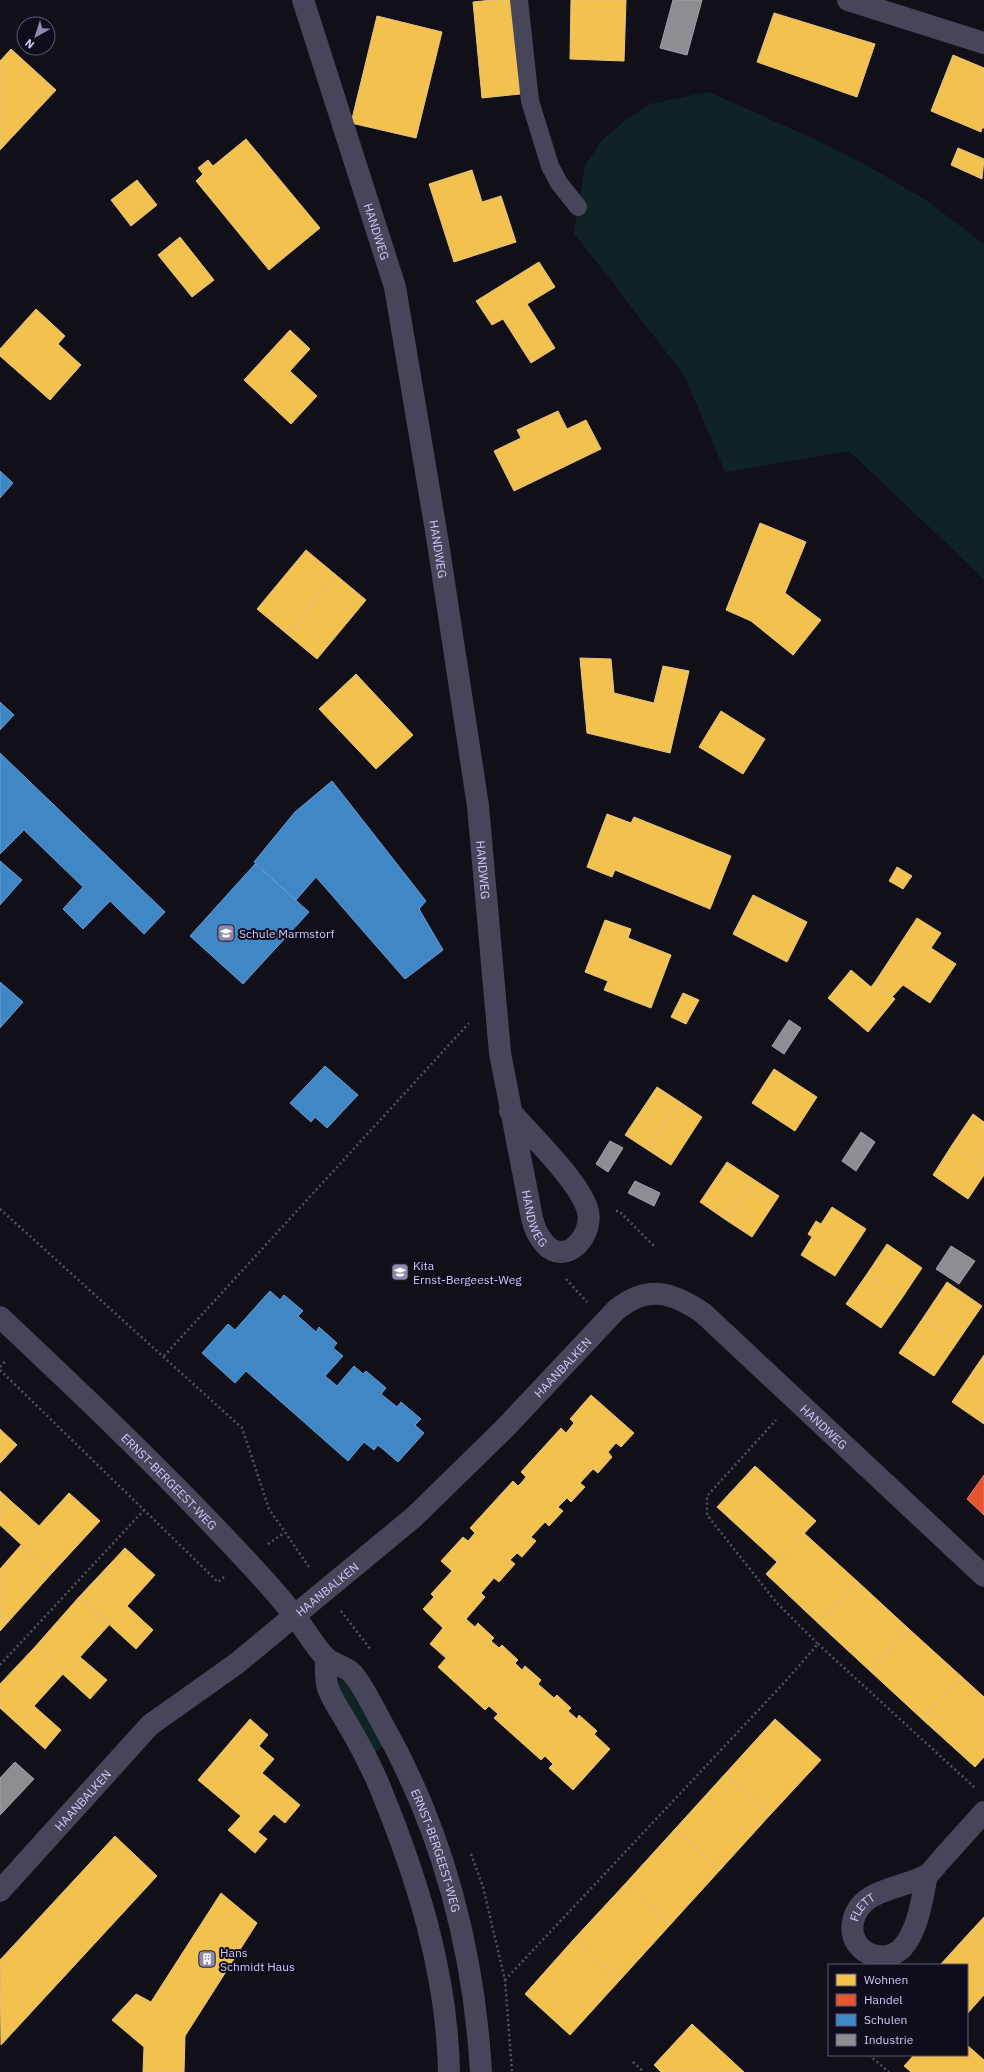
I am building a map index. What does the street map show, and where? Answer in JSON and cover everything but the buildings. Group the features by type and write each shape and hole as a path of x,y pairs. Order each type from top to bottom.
{"street":[{"name":"HANDWEG","path":"303,0 395,287 438,543 478,806 500,1053 510,1111 532,1218 536,1230 544,1243 550,1248 561,1252 572,1250 579,1244 586,1232 589,1219 587,1208"},
{"path":"848,0 984,43"},
{"path":"510,1111 563,1171 580,1195 587,1208"},
{"name":"HANDWEG","path":"656,1293 672,1295 682,1299 703,1313 984,1576"},
{"name":"HAANBALKEN","path":"0,1891 150,1725 236,1664 375,1550 449,1484 507,1426 606,1320 624,1303 656,1293"},
{"name":"ERNST-BERGEEST-WEG","path":"0,1317 143,1452 246,1560 294,1615 326,1658 352,1673 372,1705 410,1779 429,1826 456,1906 469,1964 477,2014 481,2072"},
{"path":"326,1658 327,1688 357,1740 378,1783 416,1882 428,1926 438,1974 446,2022 449,2072"},
{"path":"927,1875 984,1812"}],"lane":[{"path":"519,0 530,101 550,166 559,183 578,208"}],"path":[{"path":"164,1356 469,1023"},
{"path":"587,1208 619,1211 655,1247"},
{"path":"0,1209 242,1428 269,1509 312,1571"},
{"path":"550,1248 559,1269 578,1293 606,1320"},
{"path":"0,1370 218,1582"},
{"path":"795,1399 707,1496 707,1515 776,1602 818,1644 978,1790"},
{"path":"0,1665 144,1510"},
{"path":"505,1980 782,1686 818,1644"},
{"path":"870,2056 889,2072"},
{"path":"633,2062 644,2072"}],"green space":[{"path":"709,92 814,139 868,166 927,201 984,244 984,579 849,451 725,472 684,375 574,233 585,166 602,140 627,119 650,104"},
{"path":"343,1678 385,1746 373,1753 335,1683"}],"place":[{"name":"Schule Marmstorf","path":"226,933"},
{"name":"Kita Ernst-Bergeest-Weg","path":"400,1272"},
{"name":"Hans Schmidt Haus","path":"207,1959"}]}
